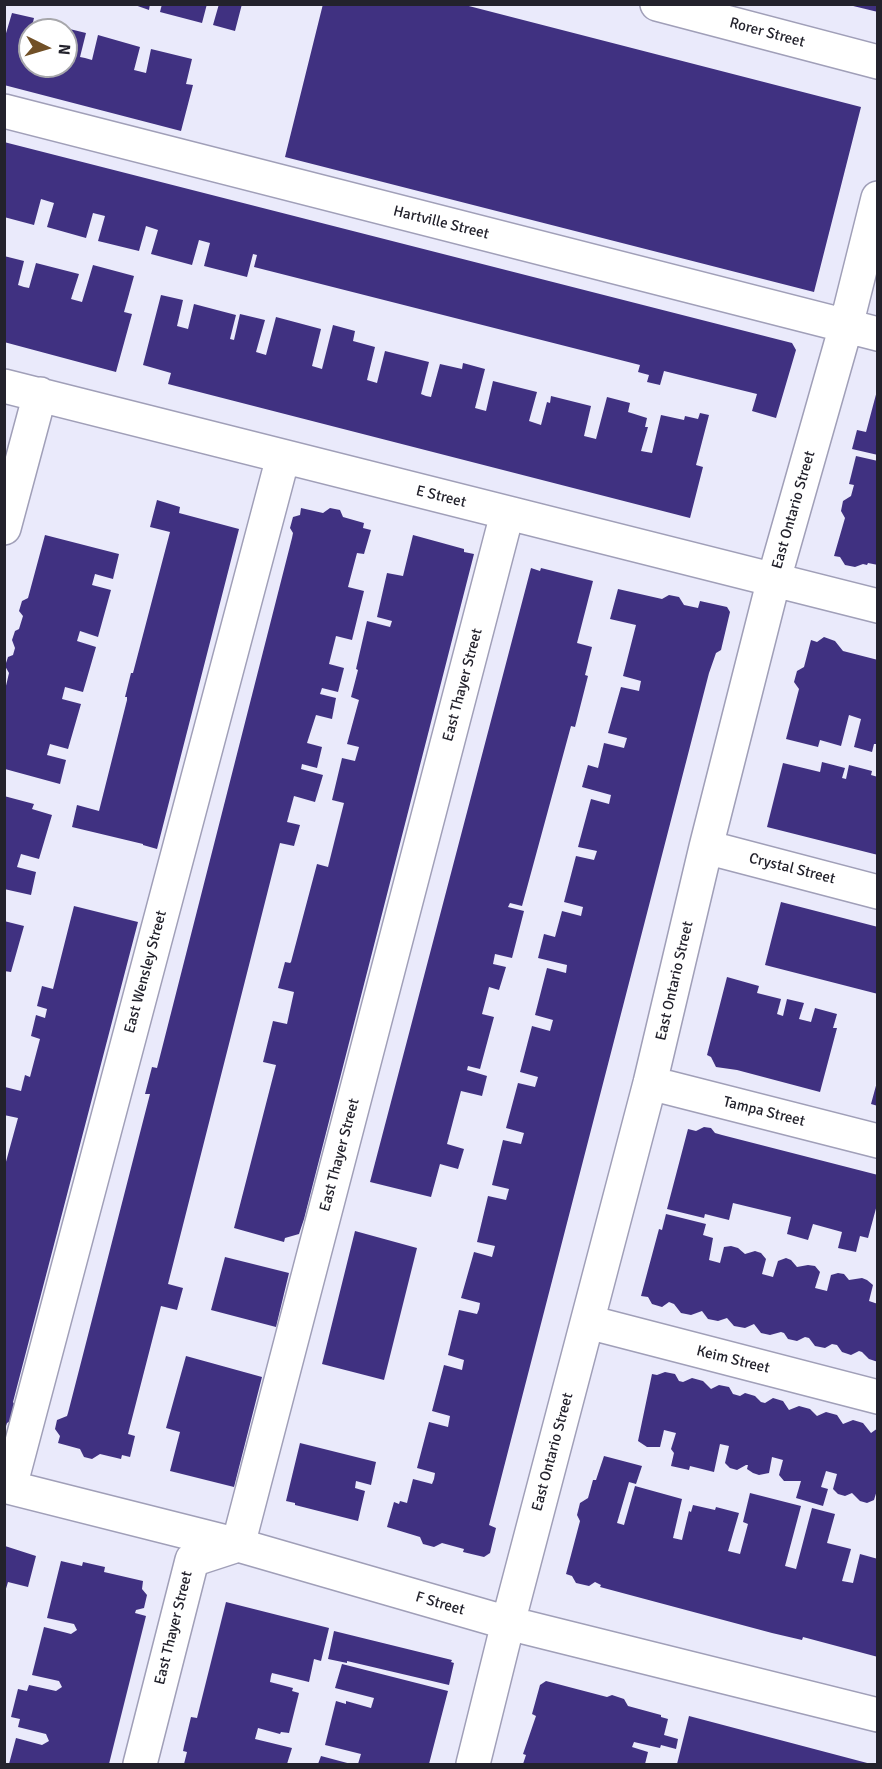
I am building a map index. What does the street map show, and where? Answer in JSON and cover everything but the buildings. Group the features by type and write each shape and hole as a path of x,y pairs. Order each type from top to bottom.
{"street":[{"name":"Rorer Street","path":"657,4 878,62"},
{"name":"Hartville Street","path":"4,111 878,334"},
{"name":"East Ontario Street","path":"473,1764 650,1083 706,847 774,579 846,326 878,198"},
{"name":"E Street","path":"4,386 878,606"},
{"path":"4,528 40,394"},
{"name":"East Wensley Street","path":"7,1487 283,457"},
{"name":"East Thayer Street","path":"140,1764 192,1560 238,1545 507,514"},
{"name":"Crystal Street","path":"706,847 878,892"},
{"name":"Tampa Street","path":"650,1083 878,1141"},
{"name":"Keim Street","path":"588,1322 878,1397"},
{"name":"F Street","path":"7,1487 238,1545 508,1623 878,1715"}]}
